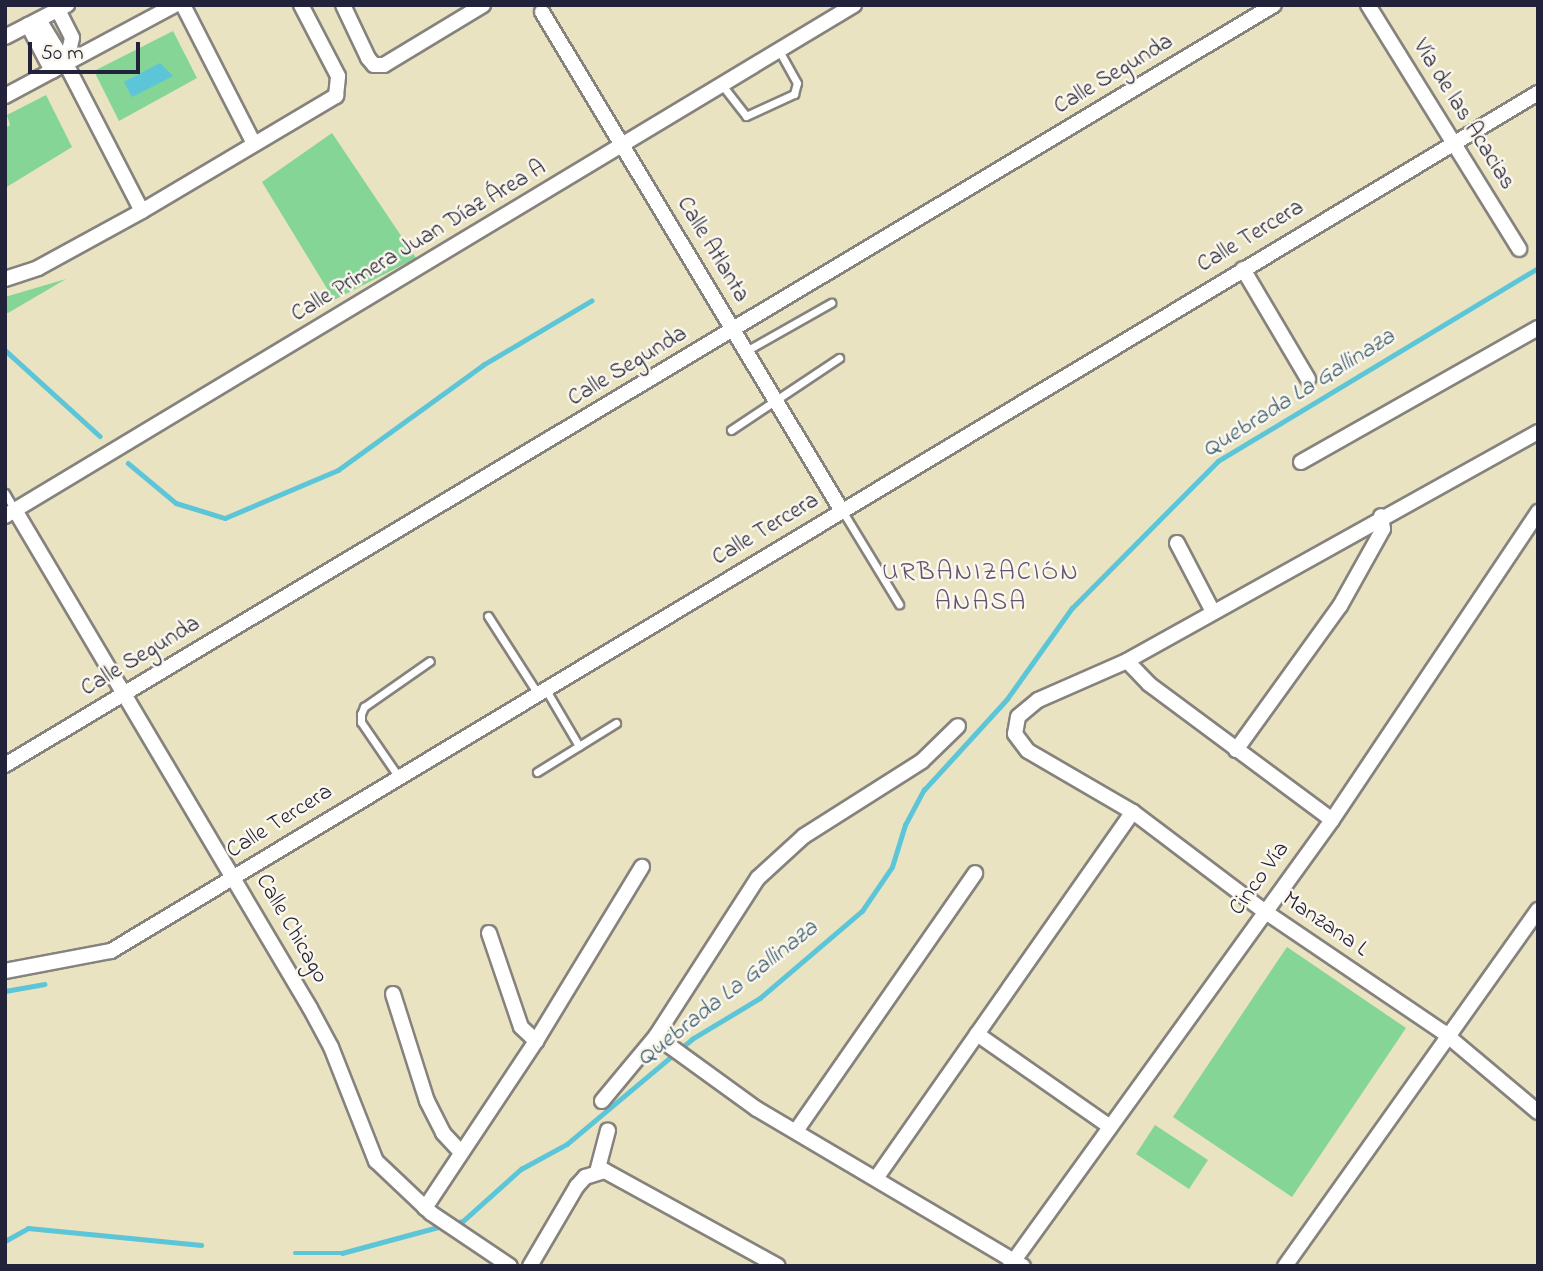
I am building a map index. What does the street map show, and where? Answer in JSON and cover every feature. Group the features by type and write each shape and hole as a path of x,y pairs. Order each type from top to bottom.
{"street":[{"path":"5,96 174,5"},
{"path":"183,5 254,145"},
{"path":"5,279 38,268 142,211 336,96 340,88 301,5"},
{"path":"343,5 368,58 374,65 384,65 483,5"},
{"name":"Calle Primera Juan Díaz Área A","path":"10,513 624,146 854,5"},
{"name":"Calle Segunda","path":"5,765 1274,5"},
{"name":"Vía de las Acacias","path":"1368,5 1519,249"},
{"path":"5,37 62,7 72,38 66,64"},
{"name":"Calle Atlanta","path":"542,12 842,511"},
{"path":"33,23 66,64 142,211"},
{"path":"33,23 52,71"},
{"name":"Calle Tercera","path":"5,971 111,951 540,689 1538,93"},
{"path":"1243,269 1308,379"},
{"path":"1301,462 1538,328"},
{"path":"1332,820 1149,684 1127,661 1381,516 1538,432"},
{"name":"Cinco Vía","path":"1016,1264 1109,1126 1332,820 1538,512"},
{"name":"Calle Chicago","path":"10,513 235,876 331,1047 363,1137 376,1161 428,1210 510,1266"},
{"path":"1236,750 1340,606 1383,529 1381,516"},
{"path":"1177,543 1213,612"},
{"name":"Manzana L","path":"1127,661 1038,699 1018,717 1015,734 1028,751 1133,812 1264,911 1441,1031 1538,1112"},
{"path":"602,1101 662,1040 758,878 804,836 922,761 958,726"},
{"path":"877,1177 1133,812"},
{"path":"428,1210 461,1152 536,1041 642,867"},
{"path":"796,1131 975,873"},
{"path":"1285,1266 1441,1031 1538,910"},
{"path":"489,933 521,1027 536,1041"},
{"path":"393,994 427,1101 443,1133 461,1152"},
{"path":"977,1034 1109,1126"},
{"path":"662,1040 757,1109 877,1177 1016,1264"},
{"path":"530,1266 577,1186 597,1172 608,1130"},
{"path":"597,1172 621,1176 778,1266"}],"lane":[{"path":"722,85 746,116 794,94 796,83 779,51"},
{"path":"746,352 831,303"},
{"path":"731,430 839,358"},
{"path":"5,493 10,513"},
{"path":"842,511 899,604"},
{"path":"488,616 579,746"},
{"path":"398,776 361,722 361,714 364,707 430,662"},
{"path":"537,772 616,723"}],"green space":[{"path":"173,31 197,78 119,121 94,71"},
{"path":"46,95 72,147 5,188 5,128 10,125 7,115"},
{"path":"332,133 416,258 334,300 262,182"},
{"path":"66,279 8,313 5,312 5,297"},
{"path":"1287,947 1406,1028 1292,1197 1173,1117"},
{"path":"1155,1125 1208,1160 1189,1189 1136,1154"}],"water":[{"path":"160,63 173,76 132,97 124,82"}],"waterway":[{"name":"Quebrada La Gallinaza","path":"454,1223 463,1221 521,1169 567,1144 692,1039 760,998 862,911 892,867 905,825 924,790 1007,699 1072,608 1218,461 1538,268"},
{"path":"128,463 176,503 225,518 338,470 483,365 591,301"},
{"path":"5,350 100,436"},
{"path":"5,991 44,984"},
{"name":"Quebrada La Gallinaza","path":"295,1253 342,1253 442,1226"},
{"name":"Quebrada La Gallinaza","path":"5,1241 28,1228 201,1245"}],"district":[{"name":"URBANIZACIÓN ANASA","path":"981,589"}]}
